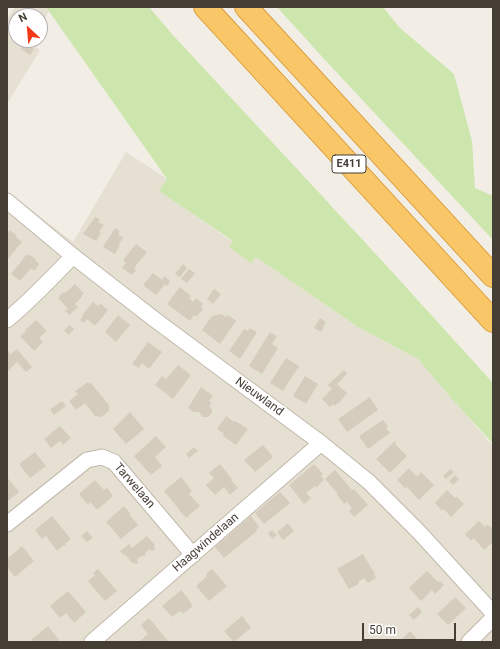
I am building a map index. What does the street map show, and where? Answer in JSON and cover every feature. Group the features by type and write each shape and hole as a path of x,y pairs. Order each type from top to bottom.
{"highway":[{"name":"E411","path":"205,7 493,321"},
{"name":"E411","path":"246,7 493,276"}],"street":[{"name":"Nieuwland","path":"7,201 73,256 154,319 337,455 369,482 419,532 493,613"},
{"path":"7,320 43,287 73,256"},
{"name":"Haagwindelaan","path":"92,642 321,443"},
{"name":"Tarwelaan","path":"7,524 87,460 102,457 114,462 193,555"},
{"path":"469,642 493,618"}],"shaded area":[{"path":"52,7 48,13 48,8 14,8"},
{"path":"8,18 8,48 37,48 40,50 7,104"},
{"path":"126,152 167,179 160,191 233,242 229,246 252,262 256,257 358,327 418,359 493,446 493,642 7,642 7,191 73,242"}],"green space":[{"path":"46,7 149,7 172,34 493,383 493,444 418,359 358,327 256,257 251,263 229,247 233,241 159,191 167,179"},
{"path":"277,7 383,7 399,27 454,74 472,141 475,188 493,196 493,240 325,60"}],"building":[{"path":"33,48 34,49 30,55 21,49"},
{"path":"95,217 100,219 98,222 104,225 99,232 101,233 96,241 83,234"},
{"path":"115,228 120,231 118,234 123,238 115,254 103,247"},
{"path":"10,230 22,242 8,259 7,234"},
{"path":"136,244 147,252 134,268 136,270 132,275 122,268 126,263 123,260"},
{"path":"27,254 36,259 35,260 39,264 34,271 31,268 20,281 11,274"},
{"path":"183,264 187,268 180,277 175,274"},
{"path":"189,269 195,273 187,283 181,279"},
{"path":"153,273 162,280 164,276 170,281 167,286 165,284 156,295 143,285"},
{"path":"75,284 84,294 75,304 78,307 70,315 65,311 68,309 58,298"},
{"path":"180,287 191,296 189,298 193,302 196,298 203,304 201,307 203,309 196,317 194,315 190,321 167,304"},
{"path":"214,289 221,294 213,304 207,299"},
{"path":"93,302 98,306 100,303 108,310 95,326 87,319 84,323 80,320 83,316 82,315"},
{"path":"221,314 226,317 228,315 236,321 220,344 202,330 212,316"},
{"path":"118,315 130,325 116,342 105,332"},
{"path":"320,318 326,322 321,332 314,328"},
{"path":"36,320 47,331 39,338 43,342 34,351 20,336"},
{"path":"69,325 74,329 69,335 64,331"},
{"path":"250,328 257,332 240,359 229,351 244,329 248,331"},
{"path":"270,332 277,336 272,344 278,348 262,374 249,366"},
{"path":"148,342 162,352 149,369 142,363 139,368 132,364"},
{"path":"17,349 32,367 26,372 17,362 7,372 7,350 11,354"},
{"path":"286,358 299,366 283,391 270,383"},
{"path":"178,365 191,375 173,399 155,385 162,376 166,379"},
{"path":"344,370 347,374 337,384 347,393 338,404 337,403 335,406 333,404 330,407 322,399 332,389 328,385"},
{"path":"305,376 318,384 306,404 293,396"},
{"path":"88,382 90,384 91,383 109,405 109,411 101,417 95,416 85,403 76,410 69,401 78,394 75,391"},
{"path":"201,387 213,396 209,401 212,403 209,406 212,409 212,413 208,417 203,417 199,412 193,412 188,408"},
{"path":"370,397 378,410 347,432 338,419"},
{"path":"62,401 66,406 54,415 50,409"},
{"path":"130,412 144,429 126,444 113,429"},
{"path":"226,416 248,429 236,445 223,436 224,434 217,429"},
{"path":"383,420 390,433 368,449 359,436"},
{"path":"60,426 71,438 63,445 60,441 51,448 44,439"},
{"path":"156,436 166,447 155,457 162,466 151,475 134,456"},
{"path":"395,441 395,444 407,456 390,473 376,459"},
{"path":"263,445 273,457 255,472 244,460"},
{"path":"194,447 198,451 189,458 186,454"},
{"path":"35,452 46,466 30,478 19,464"},
{"path":"220,464 238,488 230,495 224,487 215,495 206,485 214,478 209,473"},
{"path":"314,464 323,474 321,476 324,480 316,488 315,486 306,493 311,498 304,504 289,485"},
{"path":"409,468 417,477 421,472 434,485 419,500 407,487 405,488 397,480"},
{"path":"450,469 454,472 446,479 443,476"},
{"path":"335,470 352,490 354,489 368,505 354,517 349,511 352,508 347,502 344,504 337,495 338,494 325,479"},
{"path":"455,475 459,479 453,485 449,481"},
{"path":"7,477 19,492 7,502"},
{"path":"181,477 192,491 189,494 200,506 186,518 164,491"},
{"path":"95,480 104,490 107,488 113,496 97,510 90,502 88,505 79,494"},
{"path":"447,490 464,504 451,517 444,509 442,511 435,503"},
{"path":"280,492 290,503 264,524 255,513"},
{"path":"124,506 138,525 121,539 106,522"},
{"path":"52,516 71,539 65,544 66,545 57,551 46,536 42,539 35,530"},
{"path":"251,516 259,527 256,530 257,531 224,558 215,547"},
{"path":"479,521 485,527 487,525 493,529 493,542 484,550 474,538 471,541 465,534"},
{"path":"288,523 294,531 283,540 277,532"},
{"path":"272,530 277,535 273,539 268,534"},
{"path":"87,531 93,538 87,542 81,536"},
{"path":"147,536 155,545 155,549 152,551 150,549 146,552 145,556 137,559 137,564 132,563 125,554 124,555 120,551 129,544 132,548"},
{"path":"22,546 34,561 15,577 7,567 7,559"},
{"path":"363,554 376,578 368,583 364,578 358,582 359,584 349,589 337,569"},
{"path":"98,569 117,591 105,601 88,581 95,575 93,573"},
{"path":"212,569 227,586 209,601 196,586"},
{"path":"427,571 438,582 440,581 444,585 435,594 432,590 421,601 409,588"},
{"path":"181,590 193,606 183,614 180,611 172,617 162,606"},
{"path":"68,591 86,612 74,623 66,613 60,618 50,606"},
{"path":"455,597 466,608 448,625 437,614"},
{"path":"418,607 422,612 414,620 409,615"},
{"path":"242,616 251,628 234,642 224,631"},
{"path":"149,618 169,642 139,642 148,634 141,625"},
{"path":"48,626 59,640 56,642 32,642 31,640"},
{"path":"410,631 419,641 418,642 399,642"}]}
